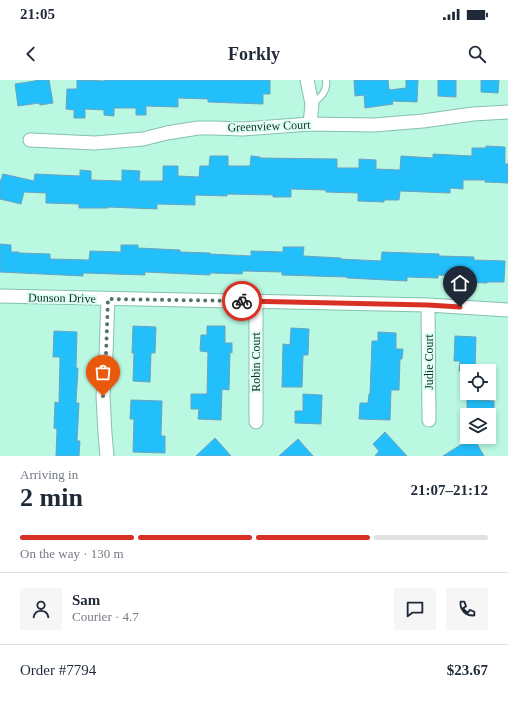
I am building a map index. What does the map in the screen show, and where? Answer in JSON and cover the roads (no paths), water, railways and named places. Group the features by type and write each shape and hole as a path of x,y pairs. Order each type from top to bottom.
{"street":[{"path":"307,80 312,104 310,124"},
{"name":"Greenview Court","path":"30,140 95,143 143,139 166,133 198,128 243,129 310,124 374,125 508,112"},
{"name":"Dunson Drive","path":"0,296 428,305 508,310"},
{"path":"107,456 104,434 103,396 108,299"},
{"name":"Robin Court","path":"256,301 256,422"},
{"name":"Judie Court","path":"428,305 429,420"}],"lane":[{"path":"312,104 322,96 327,85 326,80"}]}
